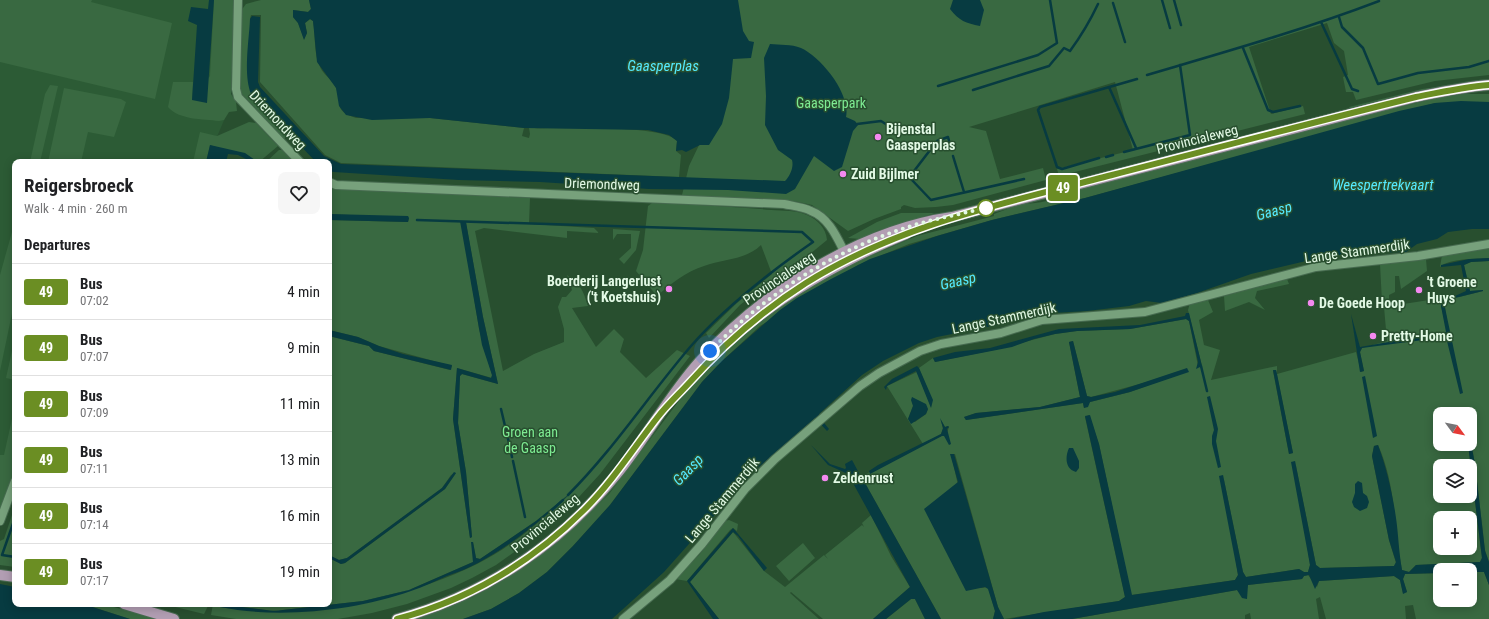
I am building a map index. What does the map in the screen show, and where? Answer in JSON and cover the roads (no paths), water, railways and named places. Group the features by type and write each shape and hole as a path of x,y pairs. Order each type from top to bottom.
{"main road":[{"name":"Provincialeweg","path":"397,619 474,591 516,566 540,549 584,510 606,487 658,417 709,361 753,321 866,242 931,220 952,217 1402,101 1449,91 1456,88 1489,85"},
{"name":"Provincialeweg","path":"1449,91 1489,91"},
{"path":"0,575 12,577"},
{"path":"134,607 174,619"}],"street":[{"name":"Driemondweg","path":"238,0 236,89 238,97 297,159"},
{"name":"Driemondweg","path":"332,183 336,185 534,195 784,204 810,210 820,216 835,234 846,256"},
{"name":"Lange Stammerdijk","path":"623,619 670,580 702,544 727,511 759,474 860,386 878,373 920,351 941,344 1001,333 1042,320 1145,312 1316,268 1388,260 1489,244"},
{"path":"0,522 12,489"}],"water":[{"path":"209,0 214,0 207,103 192,100 197,25 188,21 191,7 208,9"},
{"name":"Gaasperplas","path":"309,0 738,0 743,31 749,41 754,42 751,58 733,59 729,98 722,124 709,145 700,145 686,152 682,150 676,151 677,141 669,135 648,130 524,128 430,118 372,120 346,115 339,106 336,88 317,62 313,21 310,19 305,23 307,33 304,40 298,23 293,17 293,10 308,12 311,9"},
{"path":"953,0 980,0 984,10 980,26 960,19 950,9"},
{"path":"252,16 260,17 258,82 260,87 324,156 330,159 313,159 251,94 247,77 250,19"},
{"path":"770,44 789,45 801,48 817,59 833,77 839,87 844,98 846,117 855,121 858,125 853,131 842,167 834,171 814,156 795,189 786,194 728,190 649,189 540,182 459,180 332,172 332,160 341,164 785,181 791,171 792,160 778,150 765,125 766,96 764,58"},
{"name":"Weespertrekvaart","path":"1461,101 1489,102 1489,229 1472,229 1448,232 1437,239 1417,244 1406,252 1355,253 1323,257 1251,274 1197,293 1162,303 1146,301 1129,306 1087,311 1035,314 1007,323 937,337 919,343 883,361 862,375 819,414 820,418 829,429 827,431 815,418 753,472 664,572 612,619 463,619 491,609 519,593 547,572 610,505 702,382 722,361 780,310 797,298 831,279 870,259 937,236 992,220 1085,198 1399,111 1435,103"},
{"path":"210,145 245,153 254,159 246,159 238,155 228,154 227,159 207,159"},
{"path":"332,214 408,216 408,222 332,220"},
{"path":"460,221 466,222 483,317 498,384 462,374 460,376 458,423 466,472 472,537 470,538 453,419 457,368 491,378 492,375 482,345"},
{"path":"1489,258 1489,261 1471,262 1464,265 1470,291 1483,291 1455,298 1455,296 1466,291 1461,265 1441,267 1441,265 1469,259"},
{"path":"1452,297 1452,299 1444,301 1444,303 1463,393 1460,394 1446,337 1362,348 1360,352 1364,371 1360,372 1351,314 1360,347 1446,332 1441,306 1442,298"},
{"path":"1186,313 1189,313 1202,366 1196,369 1198,362 1189,321 1186,319 1130,329 1077,331 1055,334 1034,339 1012,347 935,362 933,358 955,352 990,348 1059,329 1140,325 1185,316"},
{"path":"332,331 358,337 403,354 452,365 451,370 374,351 369,346 332,337"},
{"path":"1073,341 1087,396 1091,397 1115,392 1187,368 1189,372 1130,392 1090,402 1088,407 1084,408 1083,403 966,420 964,417 976,413 1040,407 1080,397 1069,342"},
{"path":"917,366 933,400 931,408 916,371 887,386 886,390 884,387 892,379"},
{"path":"1273,370 1276,370 1277,374 1293,453 1289,454"},
{"path":"1365,376 1377,436 1373,438 1362,377"},
{"path":"1210,396 1218,429 1216,441 1221,467 1218,468 1212,444 1214,430 1207,397"},
{"path":"912,397 926,404 928,409 926,414 911,424 908,419 913,406 911,400"},
{"path":"1090,415 1099,444 1132,595 1235,580 1238,575 1219,476 1223,475 1243,572 1246,577 1299,569 1304,572 1308,572 1310,565 1291,462 1295,461 1316,565 1320,568 1394,566 1396,562 1389,540 1372,456 1374,446 1378,445 1385,466 1393,502 1402,570 1409,572 1416,565 1433,564 1433,573 1405,574 1403,579 1407,592 1403,594 1400,580 1394,576 1319,581 1315,589 1309,575 1304,576 1302,579 1248,585 1247,599 1242,598 1237,590 1072,619 1010,619 1044,612 1119,601 1125,597 1085,416"},
{"path":"940,418 945,427 949,427 947,429 951,444 949,445 944,436 942,436 870,474 869,471 878,465 941,434 943,428"},
{"path":"811,445 830,464 845,469 845,464 852,460 860,475 864,475 866,478 865,483 941,619 925,619 915,599 911,599 886,619 873,619 910,587 848,474 828,465"},
{"path":"1069,448 1073,448 1079,461 1079,468 1076,472 1070,468 1067,462"},
{"path":"1469,451 1472,451 1474,459 1470,459"},
{"path":"950,454 954,454 998,607 1004,619 993,619 995,611 988,589 985,587 966,591 924,509 958,482"},
{"path":"454,472 456,473 445,489 345,563 341,564 332,560 332,556 339,560 347,558 442,488"},
{"path":"1358,481 1362,483 1363,493 1367,496 1369,502 1367,508 1360,511 1354,507 1352,502 1355,493 1355,484"},
{"path":"1477,481 1485,551 1489,562 1489,585 1484,572 1477,572 1477,563 1459,563 1480,562 1482,558 1475,503 1477,503"},
{"path":"574,490 529,530 491,556 475,565 411,591 366,604 316,611 266,612 243,611 220,607 242,607 274,611 310,607 332,607 332,604 363,601 409,590 473,562 471,542 473,542 476,558 480,559 536,521"},
{"path":"733,528 767,568 764,571 738,536 733,532 690,582 719,619 713,619 687,581"},
{"path":"0,584 12,586 12,607 92,607 130,619 0,619"}],"waterway":[{"path":"938,86 1038,55 1057,43 1050,0"},
{"path":"1162,0 1170,28"},
{"path":"1174,0 1181,25"},
{"path":"1147,75 1293,31 1379,1"},
{"path":"1113,3 1125,42"},
{"path":"973,90 1049,66 1064,48 1070,51 1078,40 1098,4"},
{"path":"1339,17 1342,27 1363,48 1378,84 1418,73 1469,67 1489,61"},
{"path":"1321,22 1352,89 1358,91"},
{"path":"1243,48 1268,110 1273,112 1300,106"},
{"path":"1124,152 1190,135 1180,65"},
{"path":"1099,158 1062,169 1057,167 1038,110 1040,107 1137,79"},
{"path":"1109,87 1136,148"},
{"path":"857,124 881,121 895,130"},
{"path":"951,148 948,137 937,141 911,175 911,179 931,200 1024,179"},
{"path":"1106,157 1113,155"},
{"path":"953,156 964,192"},
{"path":"417,220 802,232 813,242 749,290 705,331 691,346 616,441 568,495"},
{"path":"1201,366 1207,391"},
{"path":"501,409 509,443"},
{"path":"510,448 512,457"},
{"path":"513,461 525,517"},
{"path":"550,512 563,500"},
{"path":"12,527 2,555 12,557"}],"place":[{"name":"Bijenstal Gaasperplas","path":"878,137"},
{"name":"Zuid Bijlmer","path":"843,174"},
{"name":"Boerderij Langerlust ('t Koetshuis)","path":"669,289"},
{"name":"'t Groene Huys","path":"1419,290"},
{"name":"De Goede Hoop","path":"1311,303"},
{"name":"Pretty-Home","path":"1373,336"},
{"name":"Zeldenrust","path":"825,478"}],"park label":[{"name":"Gaasperpark","path":"831,103"},
{"name":"Groen aan de Gaasp","path":"530,440"}],"water label":[{"name":"Gaasp","path":"1274,211"},
{"name":"Gaasp","path":"958,281"},
{"name":"Gaasp","path":"688,470"}]}
